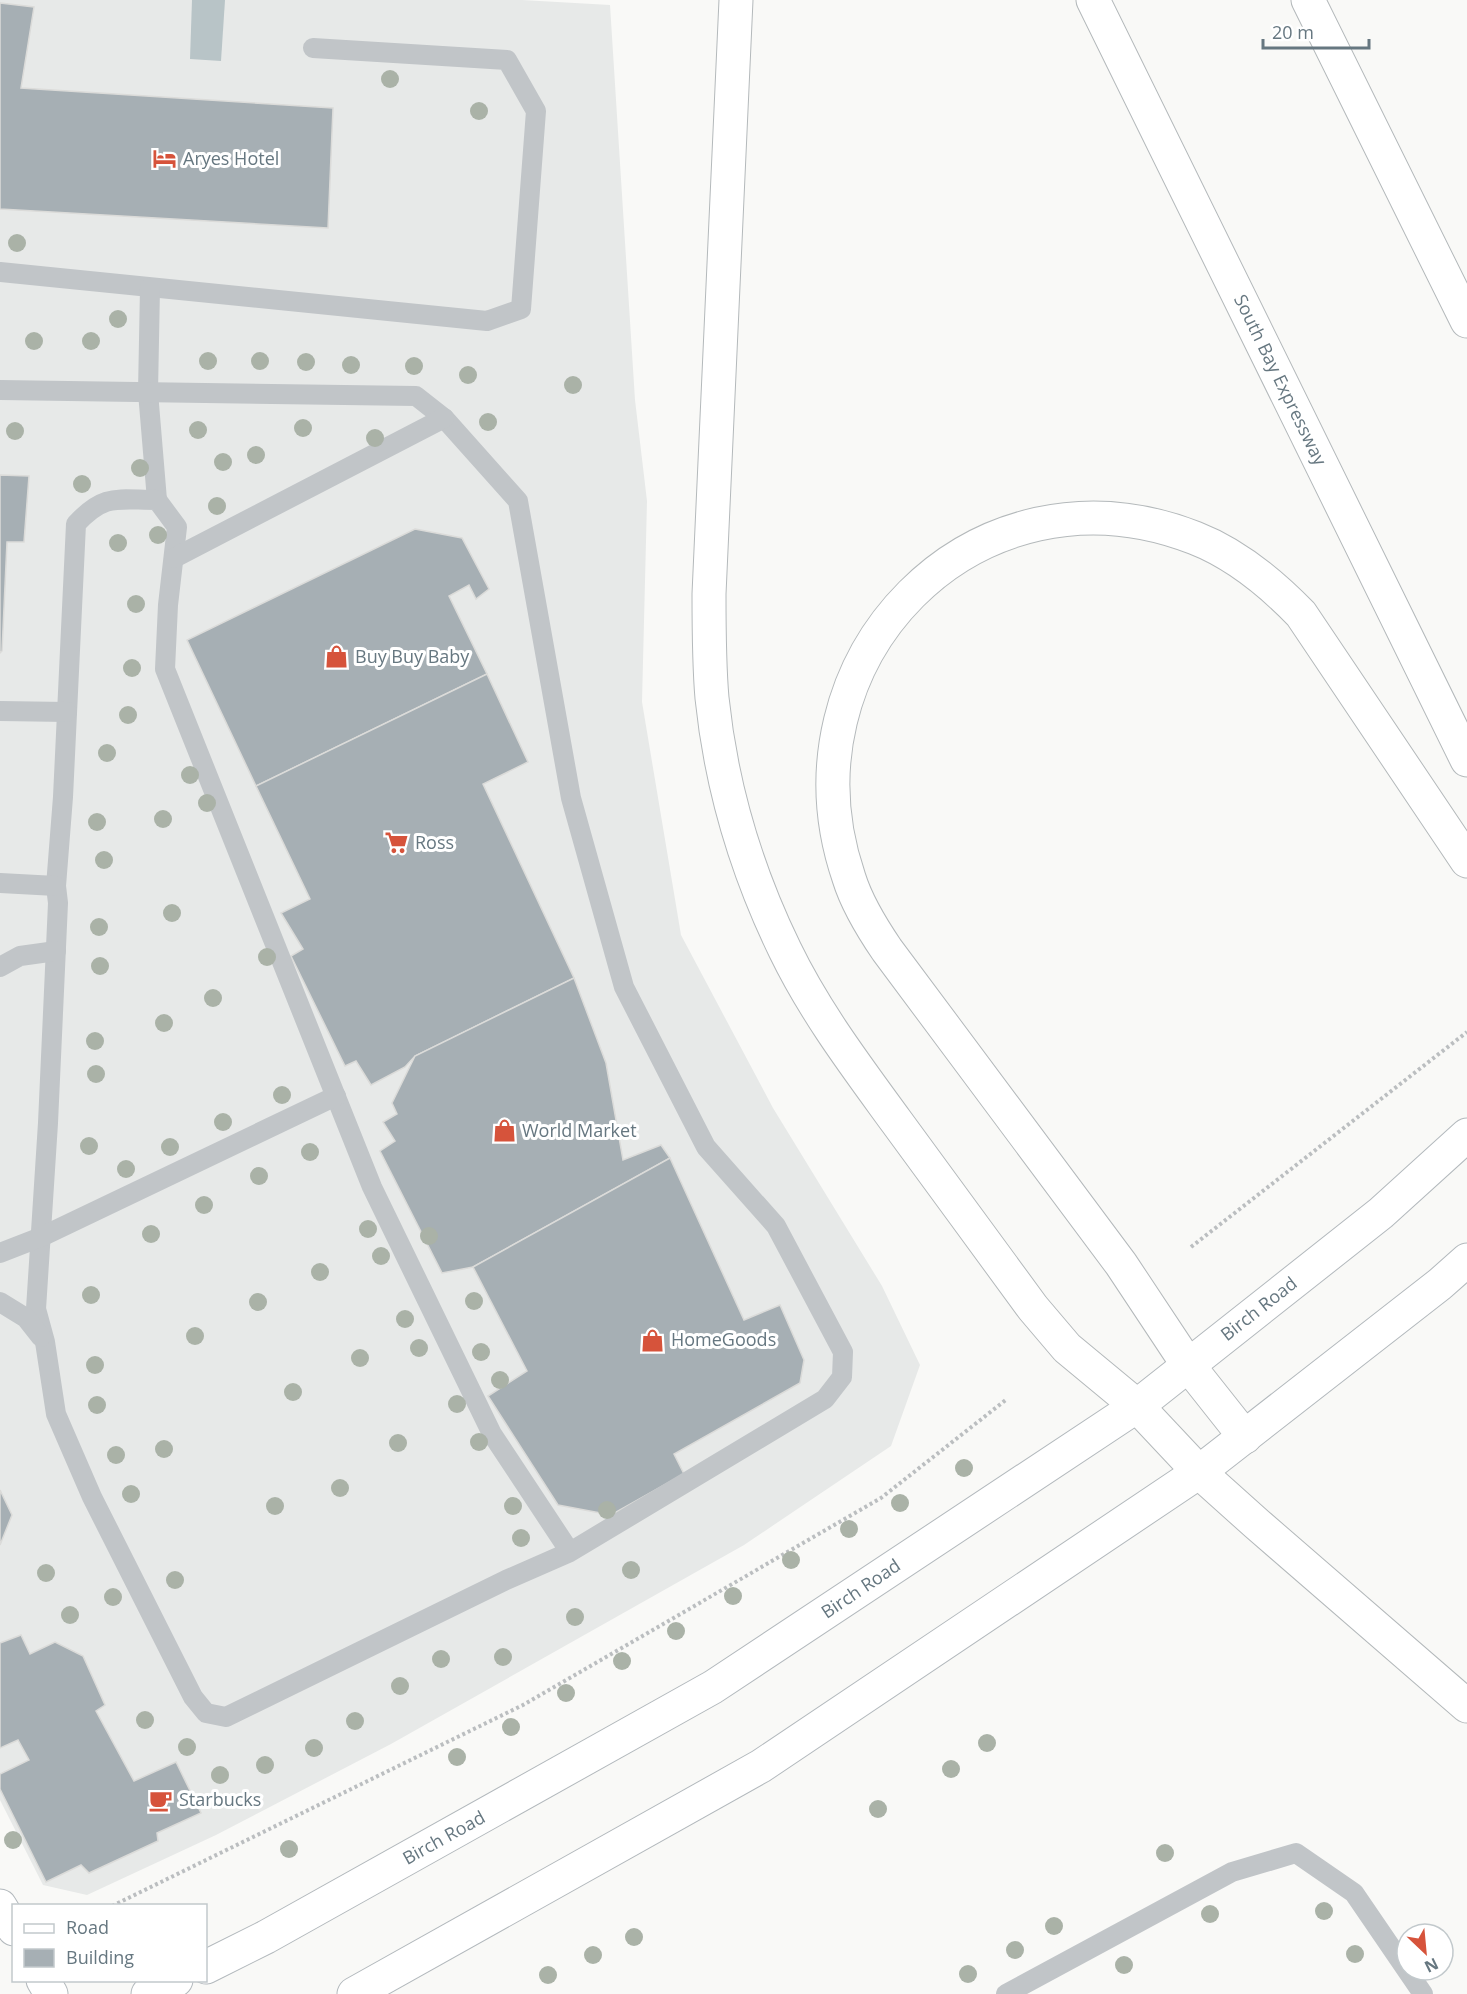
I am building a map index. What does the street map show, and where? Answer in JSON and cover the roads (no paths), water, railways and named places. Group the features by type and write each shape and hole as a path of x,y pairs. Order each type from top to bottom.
{"main road":[{"path":"736,0 709,615 712,699 720,752 731,803 764,903 786,951 830,1028 1033,1308 1067,1348 1137,1406 1199,1472 1257,1524 1467,1706"},
{"name":"South Bay Expressway","path":"1093,0 1467,760"},
{"path":"1308,0 1467,321"},
{"path":"1245,1437 1188,1365 1121,1264 887,951 861,909 849,880 836,830 833,789 834,758 847,697 873,641 891,615 934,573 987,542 1044,523 1104,519 1155,526 1196,538 1225,552 1278,591 1301,614 1467,861"},
{"name":"Birch Road","path":"207,1966 267,1937 713,1687 1137,1406 1381,1213 1467,1135"},
{"path":"354,1994 761,1766 1199,1472 1440,1284 1467,1260"},
{"path":"0,1906 12,1926"},
{"path":"148,1994 172,1982"}],"lane":[{"path":"0,272 487,321 521,309 536,111 507,60 313,48"},
{"path":"150,288 148,392 157,500 177,527 168,605 165,669 372,1187 488,1424 570,1552"},
{"path":"0,390 417,396 444,418 518,501 571,798 624,987 706,1147 776,1226 843,1352 842,1377 825,1399 570,1552 506,1580 226,1717 206,1713 193,1697 92,1497 56,1414 45,1342 36,1309 76,524 90,510 108,500 157,500"},
{"path":"174,558 444,418"},
{"path":"0,711 68,712"},
{"path":"0,883 56,886"},
{"path":"0,967 20,956 56,951"},
{"path":"0,1253 41,1237 336,1096"},
{"path":"0,1302 26,1318 45,1342"},
{"path":"1006,1994 1232,1872 1296,1853 1354,1893 1423,1994"}],"place":[{"name":"Aryes Hotel","path":"165,159"},
{"name":"Buy Buy Baby","path":"337,657"},
{"name":"Ross","path":"397,843"},
{"name":"World Market","path":"504,1131"},
{"name":"HomeGoods","path":"653,1340"},
{"name":"Starbucks","path":"161,1800"}]}
